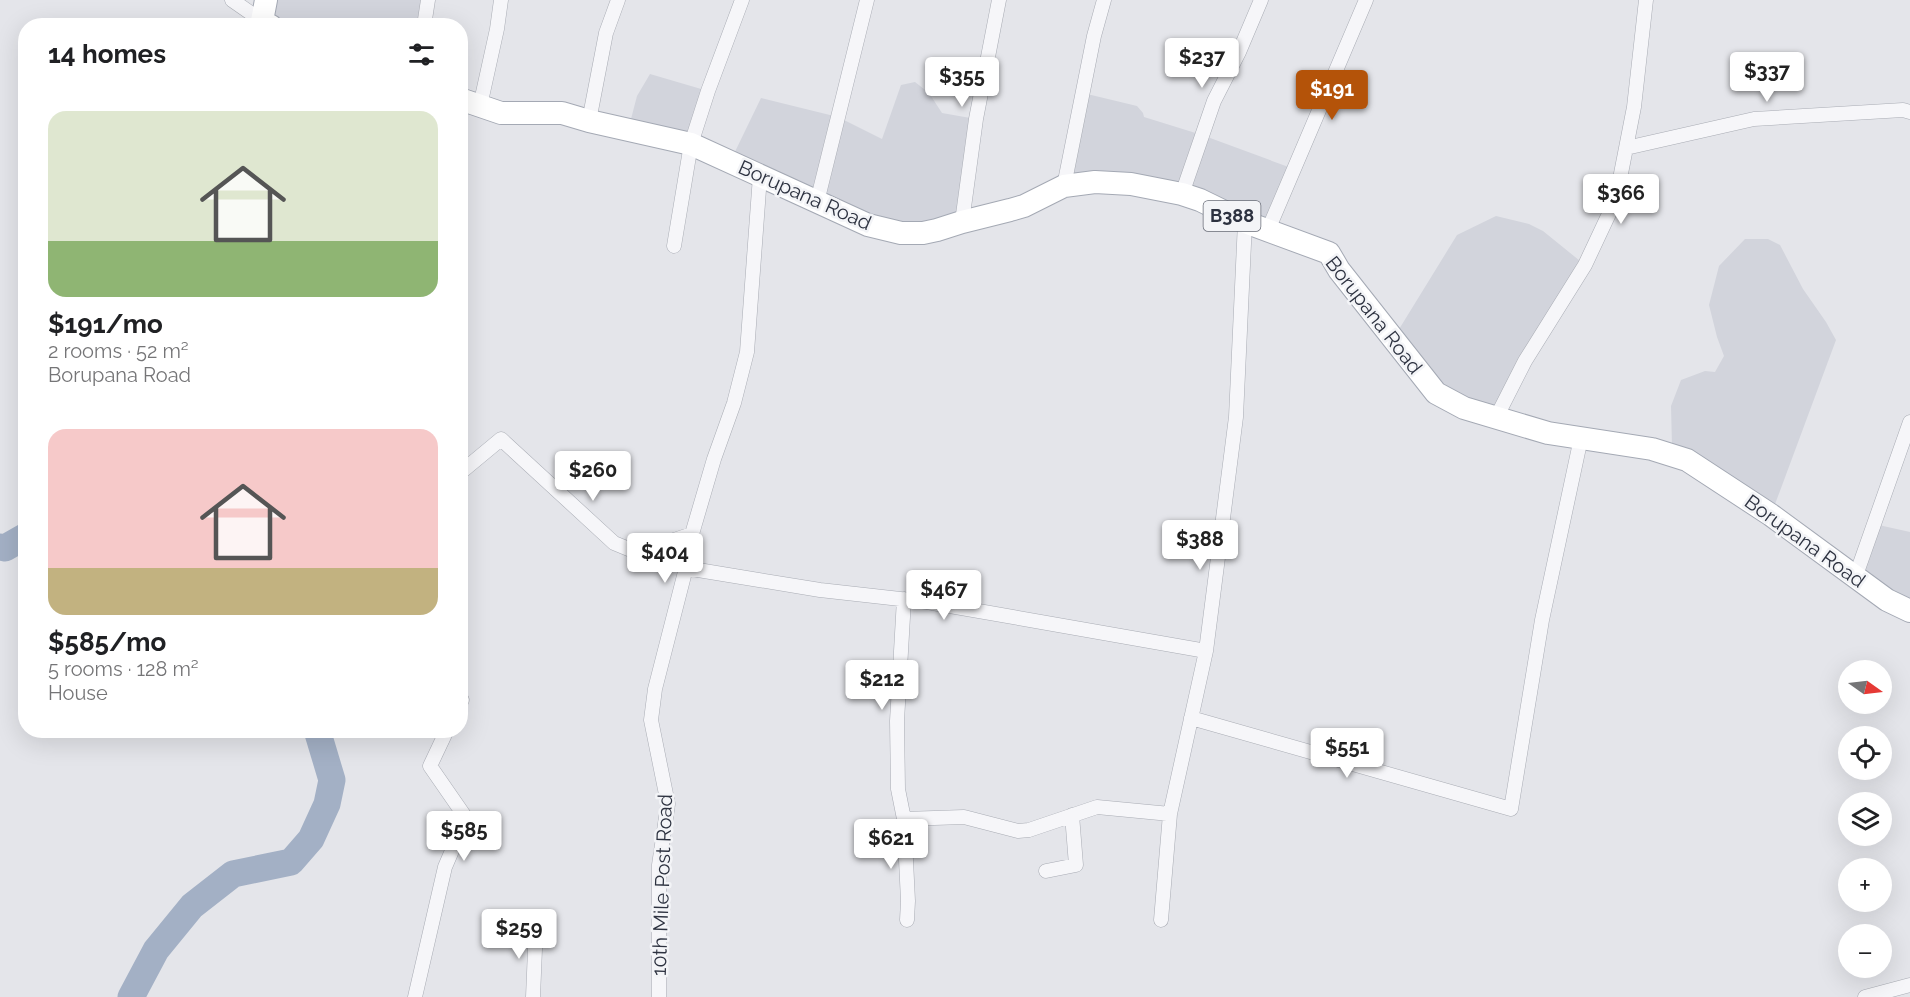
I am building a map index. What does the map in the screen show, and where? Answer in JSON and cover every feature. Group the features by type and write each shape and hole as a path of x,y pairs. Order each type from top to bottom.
{"main road":[{"name":"Borupana Road","path":"470,103 501,113 561,113 691,144 868,225 901,233 938,230 1024,206 1064,186 1095,182 1131,184 1200,200 1245,222 1329,253 1339,270 1436,393 1464,408 1548,433 1652,449 1687,460 1771,515 1887,600 1910,611"}],"street":[{"path":"232,0 265,18"},
{"path":"425,18 428,0"},
{"path":"470,103 497,29 501,0"},
{"path":"589,121 606,33 618,0"},
{"path":"674,246 691,144 742,0"},
{"path":"817,202 867,0"},
{"path":"962,222 976,119 999,0"},
{"path":"1064,186 1094,36 1104,0"},
{"path":"1182,194 1214,101 1262,0"},
{"path":"1268,230 1366,0"},
{"path":"1496,418 1525,361 1585,265 1616,199 1634,107 1646,0"},
{"path":"1626,148 1754,119 1903,110 1910,112"},
{"name":"10th Mile Post Road","path":"655,995 659,865 668,804 651,720 655,689 686,568 692,534 714,459 734,403 747,352 760,176"},
{"path":"1161,920 1170,814 1206,651 1236,417 1245,222"},
{"path":"1855,578 1910,422"},
{"path":"1191,718 1511,809 1542,620 1581,438"},
{"path":"468,467 501,440 614,543 631,550 647,549 692,534"},
{"path":"686,568 820,590 927,602 1206,651"},
{"path":"904,599 897,721 898,789 904,819 907,920"},
{"path":"415,997 445,867 466,818 430,766 443,738"},
{"path":"904,819 964,817 1018,831 1029,830 1098,807 1170,814"},
{"path":"1046,871 1076,865 1072,815"},
{"path":"533,997 536,926"},
{"path":"1865,997 1910,985"}],"shaded area":[{"path":"266,0 428,0 425,18 269,18"},
{"path":"650,74 708,91 691,144 631,119 637,96"},
{"path":"915,82 929,93 942,113 976,119 962,222 901,233 730,162 761,98 838,117 882,139 901,85"},
{"path":"1083,93 1137,106 1144,117 1202,135 1294,169 1268,230 1200,200 1064,186"},
{"path":"1496,216 1529,224 1543,231 1585,265 1496,418 1464,408 1393,339 1457,235"},
{"path":"1745,239 1768,239 1780,245 1803,289 1836,340 1771,515 1672,446 1671,406 1681,380 1705,371 1715,372 1724,356 1709,305 1719,266"},
{"path":"1874,524 1910,532 1910,611 1855,578"}],"waterway":[{"path":"0,547 5,548 18,541"},
{"path":"131,997 156,950 192,906 233,874 291,862 311,839 327,804 332,780 319,738"}]}
